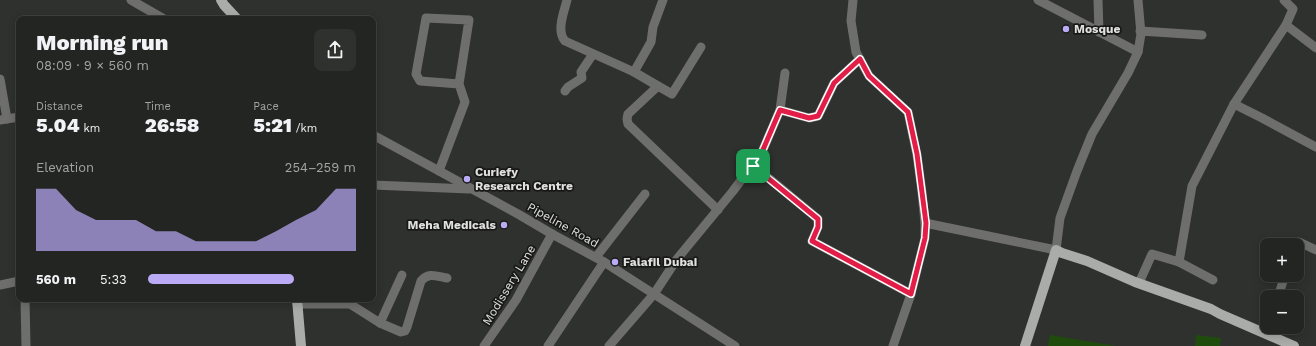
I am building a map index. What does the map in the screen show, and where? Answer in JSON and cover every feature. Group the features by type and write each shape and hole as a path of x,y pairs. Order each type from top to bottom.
{"main road":[{"path":"221,0 234,16"},
{"path":"1025,346 1056,250 1087,261 1139,283 1211,309 1220,314 1260,328"},
{"path":"297,302 300,346"},
{"path":"1273,334 1294,346"}],"street":[{"path":"132,0 159,16"},
{"path":"567,0 560,27 562,37 565,41 634,72 672,94 701,47"},
{"path":"634,72 651,42 653,27 663,0"},
{"path":"854,0 851,20 856,52 869,76 908,112 917,154 926,223 925,238 911,294 893,346"},
{"path":"1098,0 1099,32"},
{"path":"926,223 1056,250 1060,218 1092,134 1128,74 1138,52 1140,31 1138,0"},
{"path":"1179,262 1192,186 1234,104 1286,25 1294,4 1284,0"},
{"path":"1042,1 1138,52"},
{"path":"439,171 465,102 459,84 469,20 426,18 416,74 420,81 459,84"},
{"path":"1286,25 1316,48"},
{"path":"1140,31 1202,35"},
{"path":"565,91 568,87 582,78 581,72 593,54"},
{"path":"780,110 809,118 818,116 834,83 860,59"},
{"path":"609,346 654,294 677,259 753,166 762,152 780,110 785,73"},
{"path":"0,79 4,120 16,118"},
{"path":"658,86 628,114 628,124 718,210"},
{"path":"1234,104 1316,147"},
{"name":"Pipeline Road","path":"376,137 600,260 734,346"},
{"path":"753,166 818,219 818,227 812,241 911,294"},
{"path":"376,185 473,190"},
{"path":"548,346 600,260 645,194"},
{"name":"Modissery Lane","path":"484,346 516,300 552,234"},
{"path":"1304,245 1316,250"},
{"path":"1139,283 1152,254 1179,262 1213,280"},
{"path":"380,323 402,275"},
{"path":"297,302 350,304 380,323 401,332 407,327 421,282 425,276 429,275 447,278"},
{"path":"0,285 16,282"},
{"path":"25,302 26,346"}],"green space":[{"path":"1050,335 1116,346 1048,346"},
{"path":"1196,335 1221,338 1220,346 1195,346"}],"place":[{"name":"Mosque","path":"1066,29"},
{"name":"Curiefy Research Centre","path":"467,179"},
{"name":"Meha Medicals","path":"504,225"},
{"name":"Falafil Dubai","path":"615,262"}],"route":[{"path":"860,59 869,76 908,112 917,154 926,223 925,238 911,294 812,241 818,227 818,219 753,166 762,152 780,110 809,118 818,116 834,83 860,59"}]}
